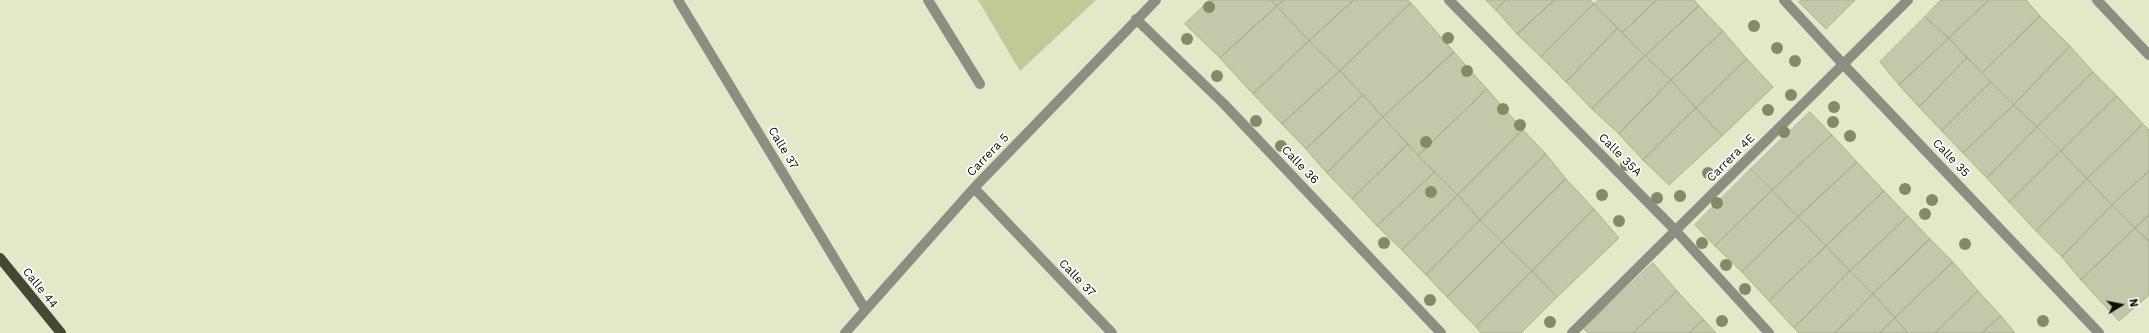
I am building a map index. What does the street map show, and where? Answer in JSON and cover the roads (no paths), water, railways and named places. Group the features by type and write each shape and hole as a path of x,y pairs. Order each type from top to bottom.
{"main road":[{"name":"Calle 44","path":"0,258 60,333"}],"street":[{"name":"Calle 37","path":"678,0 865,309"},
{"path":"928,0 980,84"},
{"name":"Carrera 5","path":"846,333 865,309 974,188 1156,0"},
{"name":"Calle 35A","path":"1448,0 1676,230 1769,333"},
{"name":"Calle 35","path":"1784,0 2099,333"},
{"name":"Carrera 4E","path":"1572,333 1908,0"},
{"path":"2097,0 2149,55"},
{"name":"Calle 36","path":"1136,19 1224,104 1441,333"},
{"name":"Calle 37","path":"974,188 1112,333"}]}
